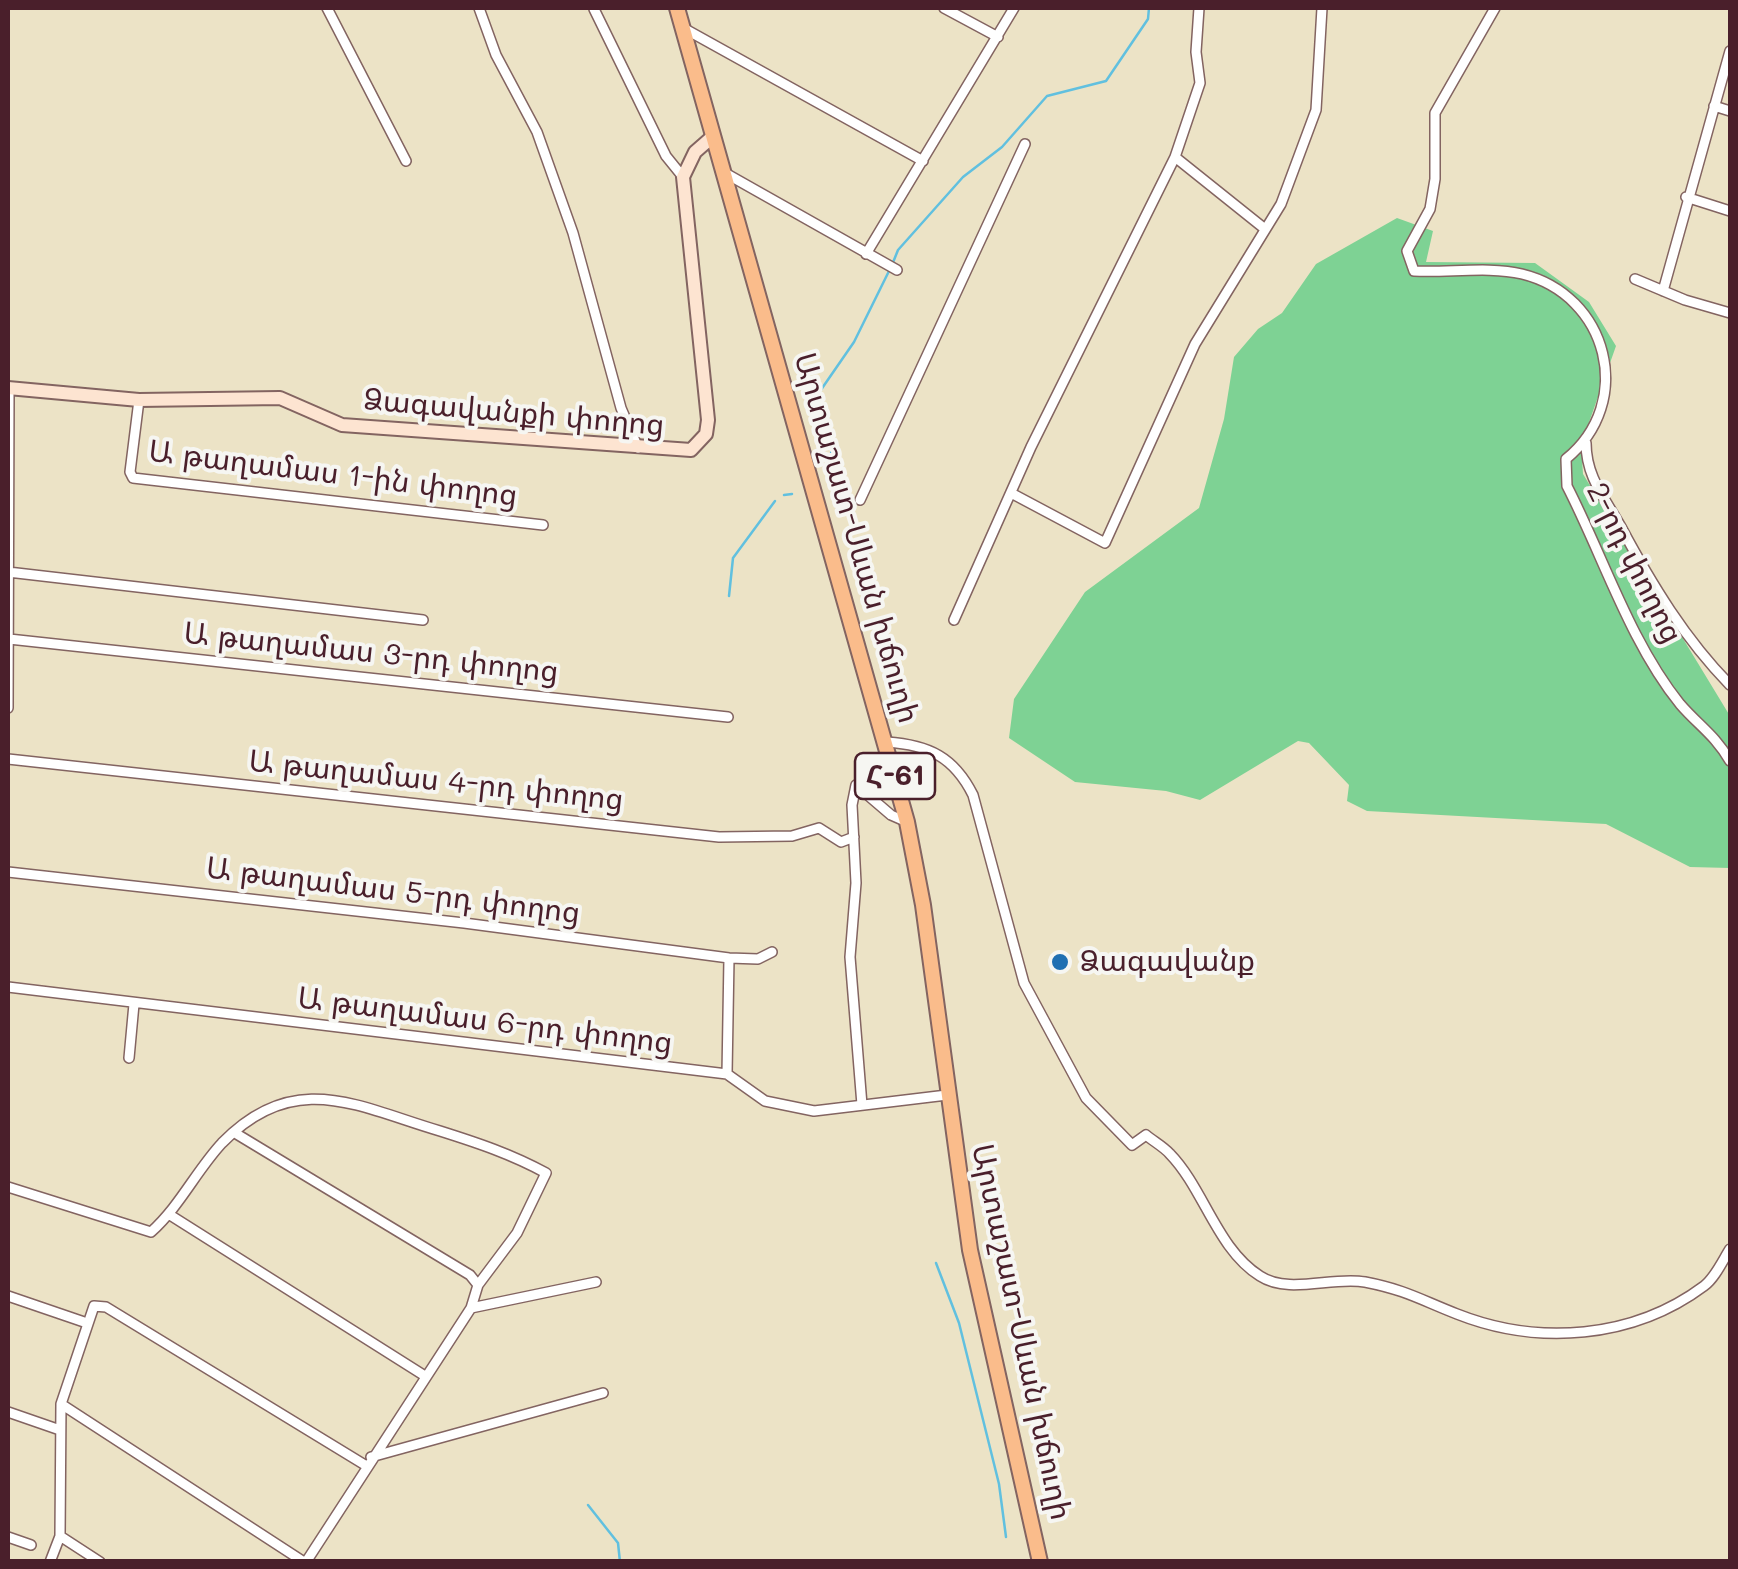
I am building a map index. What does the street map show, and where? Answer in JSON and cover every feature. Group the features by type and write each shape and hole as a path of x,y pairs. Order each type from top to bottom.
{"main road":[{"name":"Արտաշատ-Սևան խճուղի","path":"677,8 887,742 906,822 923,905 970,1250 1040,1562"}],"street":[{"path":"327,8 406,161"},
{"path":"479,8 496,55 537,132 573,233 621,408 638,448"},
{"path":"944,8 998,37"},
{"path":"866,254 1014,8"},
{"path":"954,620 1011,494 1176,158 1200,83 1196,52 1199,8"},
{"path":"1011,494 1106,543 1194,344 1281,204 1316,110 1322,8"},
{"name":"2-րդ փողոց","path":"1495,8 1435,113 1435,179 1430,209 1407,251 1414,272 1519,273 1557,287 1594,327 1604,361 1606,408 1586,443 1566,459 1566,486 1637,632 1681,704 1714,734 1730,761"},
{"path":"594,9 666,156 684,177 695,152 712,138"},
{"path":"682,28 923,161"},
{"path":"1663,291 1730,51"},
{"path":"1714,106 1730,111"},
{"path":"860,500 1025,144"},
{"path":"1176,158 1265,229"},
{"path":"722,172 896,270"},
{"name":"Ձագավանքի փողոց","path":"8,388 138,400 280,398 342,425 485,432 682,452 699,445 706,434 684,177"},
{"path":"1686,198 1730,210"},
{"path":"1636,279 1730,313"},
{"path":"8,388 8,708"},
{"name":"Ա թաղամաս 1-ին փողոց","path":"138,400 130,472 133,478 542,525"},
{"path":"1586,443 1592,479 1648,580 1709,667 1730,686"},
{"path":"8,572 424,620"},
{"name":"Ա թաղամաս 3-րդ փողոց","path":"9,639 728,717"},
{"path":"887,742 942,755 961,771 974,794 1024,982 1086,1098 1132,1145 1146,1136 1170,1154 1231,1246 1259,1276 1282,1285 1352,1280 1408,1290 1460,1315 1532,1332 1590,1335 1647,1316 1706,1285 1730,1249"},
{"name":"Ա թաղամաս 4-րդ փողոց","path":"8,759 718,838 765,838 819,828 841,842 854,837"},
{"path":"862,1105 850,957 856,883 856,785 906,822"},
{"name":"Ա թաղամաս 5-րդ փողոց","path":"8,872 464,923 729,958 758,959 772,952"},
{"path":"727,1074 729,958"},
{"name":"Ա թաղամաս 6-րդ փողոց","path":"8,988 727,1074 765,1102 814,1111 947,1095"},
{"path":"129,1058 134,1004"},
{"path":"8,1186 151,1232 170,1215 222,1143 262,1112 304,1097 356,1101 496,1148 546,1174 517,1233 478,1285 471,1308 305,1562 61,1404"},
{"path":"235,1133 470,1275 478,1285"},
{"path":"170,1215 425,1376"},
{"path":"471,1308 596,1282"},
{"path":"8,1296 86,1323"},
{"path":"50,1562 60,1536 61,1404 94,1306 106,1307 368,1461 603,1392"},
{"path":"8,1412 60,1430"},
{"path":"60,1536 100,1562"},
{"path":"8,1537 31,1545"}],"green space":[{"path":"1397,218 1433,231 1426,262 1535,263 1589,302 1616,346 1581,445 1583,474 1730,716 1730,868 1690,867 1606,824 1367,811 1347,801 1349,785 1309,743 1298,741 1200,800 1166,791 1075,782 1009,738 1014,699 1085,592 1199,508 1224,419 1234,357 1258,329 1282,313 1316,264"}],"waterway":[{"path":"892,265 898,250 963,177 1002,147 1047,96 1106,81 1148,19 1149,8"},
{"path":"829,472 832,446 816,397 854,342 890,269"},
{"path":"784,495 792,494"},
{"path":"729,596 733,558 775,501"},
{"path":"936,1263 959,1323 999,1484 1006,1537"},
{"path":"588,1505 618,1543 620,1562"}],"place":[{"name":"Ձագավանք","path":"1060,962"}]}
